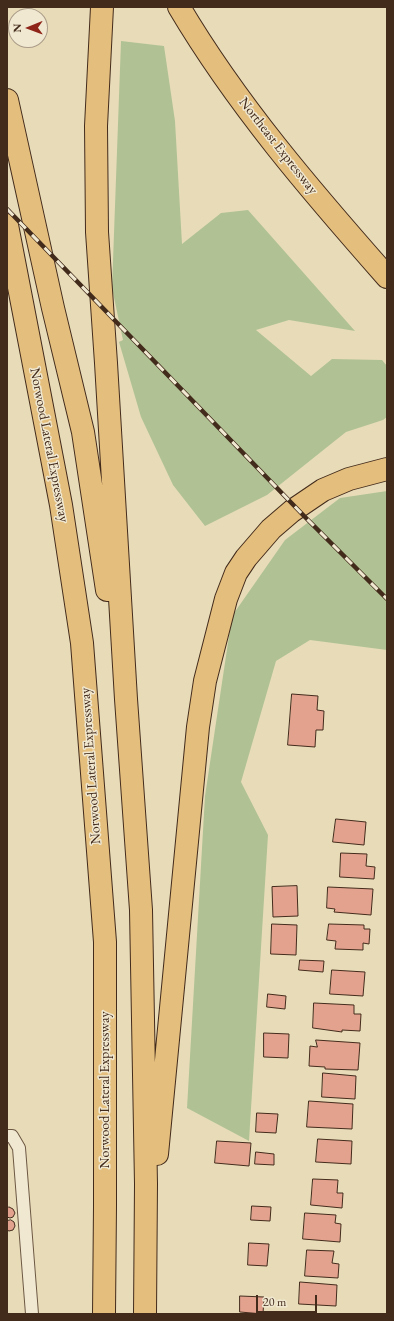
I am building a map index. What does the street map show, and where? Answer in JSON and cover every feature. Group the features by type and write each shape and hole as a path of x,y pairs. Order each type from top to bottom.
{"highway":[{"path":"102,7 96,126 97,232 107,371 126,699 141,910 146,1184 145,1314"},
{"name":"Northeast Expressway","path":"179,7 196,36 250,112 332,215 387,277"},
{"path":"7,100 83,432 108,597 126,699"},
{"name":"Norwood Lateral Expressway","path":"7,225 61,505 82,643 105,942 104,1314"},
{"path":"145,1290 198,727 205,681 226,599 236,573 246,558 271,529 292,511 323,490 349,479 387,469"}],"lane":[{"path":"7,1136 12,1136 19,1148 32,1314"}],"green space":[{"path":"121,41 164,46 175,121 182,244 221,213 248,210 355,331 289,320 256,330 311,376 332,359 382,360 387,366 387,417 383,420 346,432 267,495 205,526 173,485 141,417 119,342 123,340 112,288"},
{"path":"387,491 387,650 310,640 276,661 241,782 268,835 249,1141 187,1108 205,796 232,616 285,540 340,498"}],"building":[{"path":"292,694 318,696 317,710 324,711 323,730 316,730 315,747 288,745"},
{"path":"336,819 366,822 364,845 333,842"},
{"path":"341,853 367,854 366,866 375,867 374,879 340,877"},
{"path":"297,886 298,916 273,917 272,887"},
{"path":"328,887 373,889 371,915 334,912 335,909 327,908"},
{"path":"272,924 297,925 296,955 271,954"},
{"path":"329,924 364,925 364,929 370,929 369,944 363,943 363,950 335,949 336,941 327,940"},
{"path":"300,960 324,961 323,972 299,970"},
{"path":"332,970 365,972 363,996 330,994"},
{"path":"268,994 286,996 285,1009 267,1007"},
{"path":"314,1003 354,1005 354,1014 361,1014 360,1031 342,1030 342,1032 313,1028"},
{"path":"264,1033 289,1034 288,1058 264,1057"},
{"path":"316,1040 360,1043 358,1070 325,1069 325,1067 309,1066 310,1046 317,1047"},
{"path":"323,1073 356,1076 355,1099 322,1097"},
{"path":"309,1101 353,1104 352,1129 307,1127"},
{"path":"257,1113 278,1114 276,1133 256,1132"},
{"path":"318,1139 352,1141 351,1164 316,1162"},
{"path":"217,1141 251,1143 249,1166 215,1163"},
{"path":"256,1152 274,1154 274,1165 255,1164"},
{"path":"313,1179 338,1180 337,1193 343,1193 342,1208 311,1205"},
{"path":"252,1206 271,1207 270,1221 251,1220"},
{"path":"9,1207 13,1209 15,1213 13,1217 10,1218 7,1217 7,1209"},
{"path":"305,1213 336,1215 335,1223 341,1224 340,1242 303,1239"},
{"path":"11,1220 14,1222 15,1226 13,1230 9,1231 7,1230 7,1221"},
{"path":"249,1243 269,1244 267,1266 248,1265"},
{"path":"307,1250 334,1251 332,1263 339,1264 338,1278 305,1276"},
{"path":"300,1282 337,1285 336,1306 299,1304"},
{"path":"240,1296 264,1297 263,1314 240,1312"}],"railway":[{"path":"7,209 306,518 387,599"}]}
